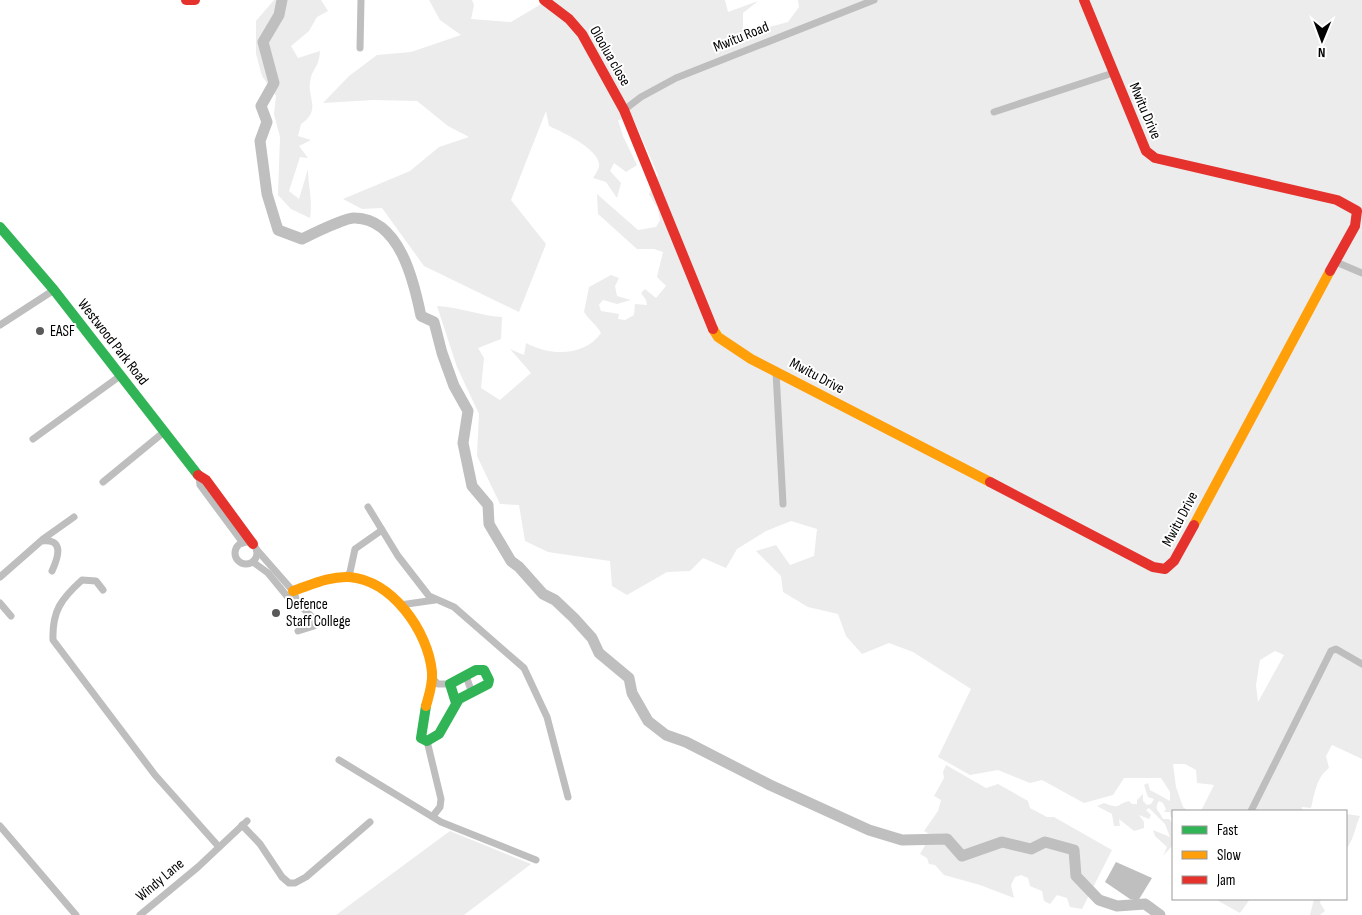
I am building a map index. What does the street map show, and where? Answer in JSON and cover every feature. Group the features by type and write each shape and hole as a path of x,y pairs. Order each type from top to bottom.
{"street":[{"path":"186,0 195,0"},
{"path":"360,48 361,0"},
{"name":"Oloolua close","path":"544,0 569,19 582,34 624,110"},
{"name":"Mwitu Road","path":"624,110 640,97 676,78 794,29 874,0"},
{"name":"Mwitu Drive","path":"624,110 659,193 708,320 718,337 776,372 1154,567 1165,568 1174,561 1336,262 1355,226 1357,211 1337,200 1155,158 1146,151 1141,143 1084,0"},
{"path":"994,112 1113,73"},
{"name":"Westwood Park Road","path":"0,227 52,288 199,477 206,480 251,546"},
{"path":"1336,262 1362,273"},
{"path":"0,320 52,288"},
{"path":"0,325 52,288"},
{"path":"776,372 783,504"},
{"path":"33,439 120,376"},
{"path":"103,482 164,432"},
{"path":"368,506 423,590 435,600 454,607 524,668 547,717 568,798"},
{"path":"0,577 41,541 74,517"},
{"path":"347,576 350,572 355,549 382,530"},
{"path":"41,541 49,540 55,543 59,550 58,559 52,571"},
{"path":"251,546 257,556 253,562 244,564 237,558 236,549 251,546"},
{"path":"251,546 293,591 298,603 315,620 314,626 298,631"},
{"path":"253,562 268,574 291,601 298,603"},
{"path":"293,591 347,576 362,579 382,587 400,605 423,644 432,667 432,678 420,727 421,738 427,741 441,799 440,806 433,816"},
{"path":"102,590 96,582 82,580 69,592 56,608 52,624 53,640 156,775 219,847"},
{"path":"400,605 435,600"},
{"path":"0,603 11,616"},
{"path":"1252,810 1331,651 1336,649 1362,664"},
{"path":"427,741 440,735 456,703 471,690 488,684 489,680 484,670 476,670 450,684 438,684 432,678"},
{"path":"466,676 471,690"},
{"path":"450,684 456,703"},
{"path":"339,760 433,816 536,860"},
{"name":"Windy Lane","path":"140,915 198,867 244,823 282,876 289,883 295,883 306,878 370,822"},
{"path":"0,826 76,915"}],"shaded area":[{"path":"274,0 321,0 328,11 317,17 309,31 291,46 298,58 320,51 317,66 311,77 311,113 301,124 298,136 311,140 299,146 308,158 300,157 289,191 299,199 308,169 310,218 291,209 278,195 280,137 274,114 276,96 262,76 256,54 256,21"},
{"path":"429,0 472,0 474,5 471,19 511,22 548,0 725,0 728,12 758,1 743,13 743,34 788,22 799,7 798,0 1362,0 1362,759 1332,745 1326,756 1329,768 1321,776 1311,808 1302,807 1302,810 1202,810 1214,785 1197,783 1196,770 1185,764 1173,764 1176,787 1183,807 1187,810 1172,810 1171,818 1170,812 1164,812 1166,809 1163,803 1159,801 1157,806 1163,819 1169,819 1172,823 1172,848 1163,856 1167,847 1155,836 1153,830 1170,837 1165,824 1149,808 1146,810 1151,815 1149,819 1139,815 1144,822 1144,828 1134,831 1119,819 1120,826 1114,826 1112,814 1097,806 1104,803 1118,806 1129,801 1132,804 1137,804 1137,800 1143,794 1143,801 1147,805 1151,804 1154,799 1148,797 1144,785 1148,783 1150,790 1170,801 1170,792 1161,778 1124,778 1113,795 1084,803 1042,780 1030,783 998,770 970,775 938,757 971,689 913,652 889,643 862,654 846,636 838,614 808,607 783,592 781,576 756,551 776,545 790,565 814,556 817,529 791,521 766,531 737,549 726,568 703,558 690,571 667,572 627,595 612,586 610,561 548,552 525,541 519,505 500,504 477,456 479,414 457,367 437,306 502,317 501,339 478,348 484,358 481,388 500,400 531,373 510,349 524,355 526,343 545,350 566,352 585,347 601,333 584,312 589,287 611,275 619,278 615,286 617,296 631,300 617,304 603,300 599,305 601,311 619,314 618,319 625,320 634,315 635,304 647,305 641,293 645,289 656,298 666,286 657,277 663,252 654,249 637,249 598,214 597,194 638,230 656,227 660,220 658,209 649,194 658,175 633,118 618,120 623,136 637,165 626,172 614,163 610,171 621,183 617,198 606,182 593,178 599,167 594,154 580,142 549,126 546,111 511,200 546,244 519,312 424,266 382,208 362,209 343,199 410,171 439,147 469,137 448,126 417,101 373,100 323,103 349,76 377,55 411,52 461,35 440,20","holes":["1275,651 1284,655 1258,702 1256,685 1260,660"]},
{"path":"946,765 986,788 998,784 1028,801 1030,808 1047,817 1054,817 1112,850 1082,909 1070,907 1067,898 1057,895 1050,904 1044,901 1042,891 1030,886 1028,878 1021,875 1015,877 1011,885 1014,898 980,885 944,875 935,865 929,864 927,858 920,854 931,835 924,831 938,811 941,800 934,796 944,778 943,772"},
{"path":"1347,814 1360,816 1353,838 1347,848"},
{"path":"450,831 531,864 464,915 336,915"},
{"path":"1116,862 1152,878 1138,901 1130,899 1105,882"},
{"path":"1217,900 1249,900 1240,913"},
{"path":"1314,900 1321,900 1320,903 1325,911 1320,915 1310,915"}],"waterway":[{"path":"282,0 279,15 263,42 274,83 261,106 267,122 260,141 267,194 278,230 302,239 337,223 355,218 370,221 383,229 394,240 409,270 421,316 434,322 442,353 454,386 468,411 463,443 472,486 488,505 489,524 511,561 519,567 543,594 555,600 574,618 592,638 599,653 629,678 632,693 648,721 666,735 686,742 770,785 869,830 902,840 947,839 962,856 1002,842 1031,849 1045,842 1074,850 1076,876 1099,900 1117,906 1145,904 1160,915"}],"traffic: fast":[{"path":"0,227 54,290 198,475"},
{"path":"426,706 421,738 427,741 439,734 459,699 488,684 489,680 484,670 476,670 450,684 456,703"}],"traffic: slow":[{"path":"1194,525 1330,271"},
{"path":"713,329 718,337 751,359 990,482"},
{"path":"293,591 327,579 349,577 365,580 380,587 393,598 405,610 415,625 429,656 432,681 426,706"}],"traffic: jam":[{"path":"186,0 195,0"},
{"path":"544,0 569,19 582,34 624,110 713,329"},
{"path":"1084,0 1146,151 1155,158 1337,200 1357,211 1355,226 1330,271"},
{"path":"198,475 206,480 253,544"},
{"path":"990,482 1153,567 1165,569 1174,561 1194,525"}],"place":[{"name":"EASF","path":"40,331"},
{"name":"Defence Staff College","path":"276,613"}]}
